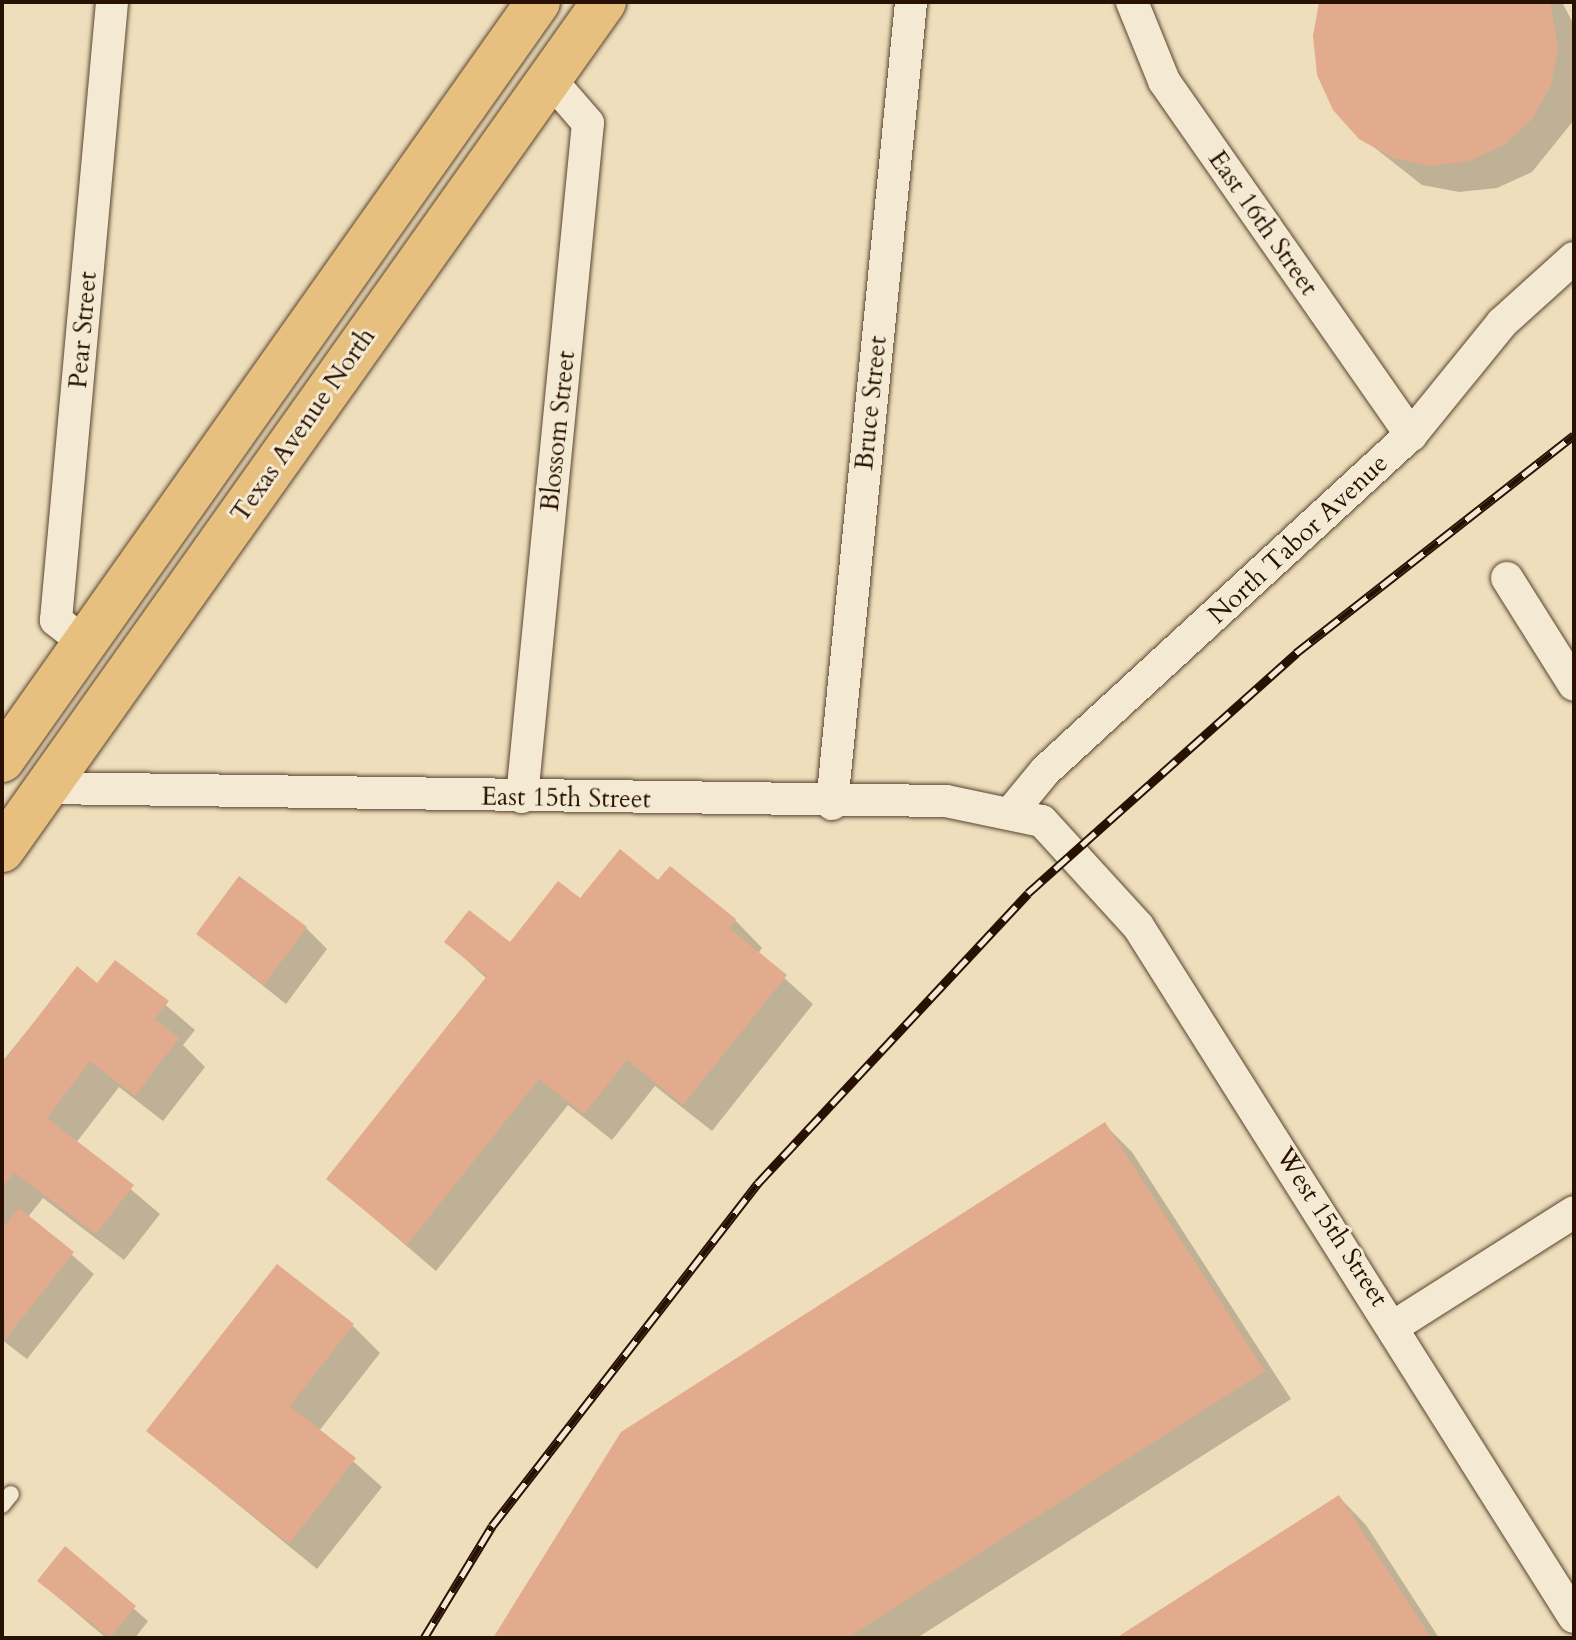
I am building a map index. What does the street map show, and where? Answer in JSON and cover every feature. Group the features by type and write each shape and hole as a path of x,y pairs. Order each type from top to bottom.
{"main road":[{"name":"Texas Avenue North","path":"2,760 538,2"},
{"path":"453,214 457,164 572,2"},
{"name":"Texas Avenue North","path":"2,850 604,2"}],"street":[{"name":"Pear Street","path":"85,643 56,620 112,2"},
{"name":"Bruce Street","path":"832,804 911,2"},
{"name":"East 16th Street","path":"1132,2 1164,81 1411,435"},
{"name":"Blossom Street","path":"522,797 588,123 549,78"},
{"name":"North Tabor Avenue","path":"1013,810 1045,771 1411,435 1502,323 1574,258"},
{"path":"1507,578 1574,685"},
{"name":"East 15th Street","path":"46,788 832,804 946,801 1013,810 1042,821 1073,849"},
{"name":"West 15th Street","path":"1073,849 1138,926 1396,1325 1574,1617"},
{"path":"1396,1325 1574,1212"}],"building":[{"path":"1319,2 1550,2 1558,47 1551,85 1532,119 1504,145 1469,161 1430,166 1393,158 1359,139 1333,110 1317,75 1313,36"},
{"path":"620,849 658,880 670,866 736,919 729,928 787,975 683,1105 627,1060 584,1114 539,1079 407,1245 326,1179 487,976 444,942 469,910 510,942 558,881 580,898"},
{"path":"239,876 307,927 264,985 196,934"},
{"path":"115,960 169,1001 155,1019 179,1038 135,1096 90,1061 47,1118 134,1185 96,1234 14,1172 2,1188 2,1064 77,966 97,983"},
{"path":"1105,1122 1265,1371 847,1638 493,1638 621,1432"},
{"path":"19,1208 74,1252 5,1340 2,1229"},
{"path":"277,1264 354,1324 290,1406 356,1458 289,1544 146,1431"},
{"path":"1339,1495 1431,1638 1116,1638"},
{"path":"65,1546 136,1606 110,1638 37,1581"}],"railway":[{"path":"424,1638 492,1526 758,1183 1028,893 1296,653 1574,435"}]}
